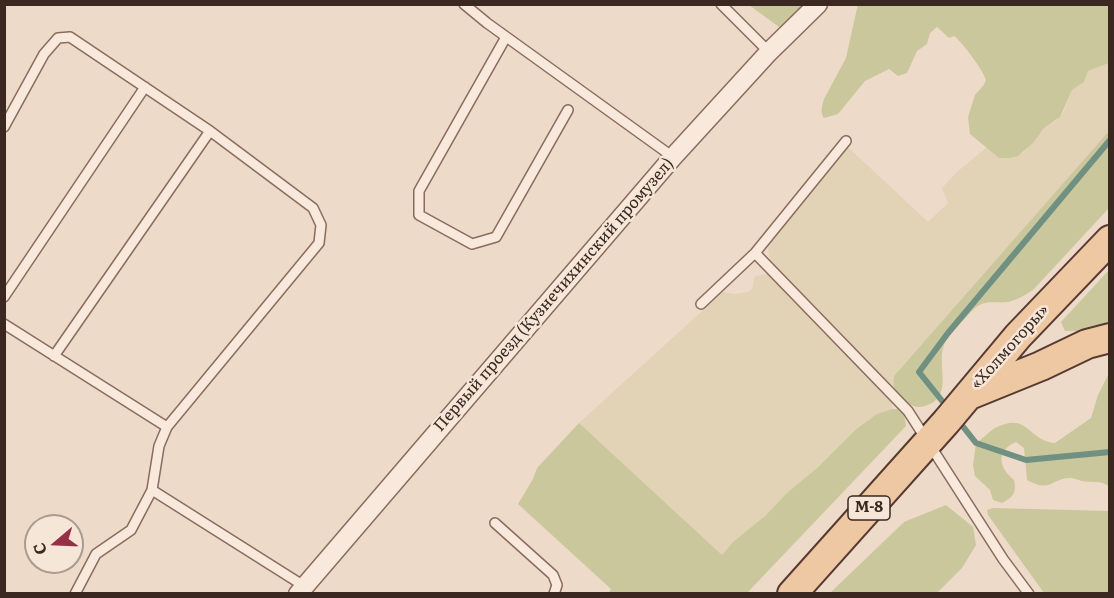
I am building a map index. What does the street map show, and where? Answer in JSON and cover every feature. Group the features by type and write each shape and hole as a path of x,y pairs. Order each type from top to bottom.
{"main road":[{"name":"«Холмогоры»","path":"950,417 1018,336 1110,240"},
{"name":"«Холмогоры»","path":"950,417 1041,366 1087,344 1110,338"},
{"name":"М-8","path":"792,594 950,417"}],"street":[{"name":"Первый проезд (Кузнечихинский промузел)","path":"301,590 673,156 769,52 818,4"}],"lane":[{"path":"464,4 506,37 673,156"},
{"path":"721,4 769,52"},
{"path":"4,127 44,54 58,38 70,37 210,132 313,208 321,225 319,243 167,428 159,446 152,490 130,530 96,554 75,594"},
{"path":"506,37 419,191 419,215 472,244 496,237 568,110"},
{"path":"4,297 145,87"},
{"path":"54,356 210,132"},
{"path":"701,304 755,253 846,141"},
{"path":"755,253 908,411 950,417 997,550 1029,594"},
{"path":"4,324 167,428"},
{"path":"152,490 301,590"},
{"path":"495,523 553,575 557,585 554,594"}],"shaded area":[{"path":"858,4 1109,5 1109,63 1088,71 1084,82 1072,90 1060,117 1044,128 1033,143 1018,156 1009,158 999,158 970,134 968,117 975,95 986,80 958,39 954,36 949,38 937,27 930,33 927,44 917,51 907,73 898,76 889,69 865,81 838,114 824,118 822,107 824,99 846,58"},
{"path":"749,5 811,5 789,26 779,27"},
{"path":"1109,63 1109,131 894,376 893,382 897,392 892,391 773,264 768,248 771,240 846,148 850,149 928,222 948,203 942,188 957,172 987,147 999,158 1009,158 1023,153 1044,128 1063,113 1072,90 1084,82 1088,71"},
{"path":"1109,131 1109,208 1033,290 1011,301 977,306 944,345 943,380 939,396 934,402 921,407 906,402 896,390 893,382 894,376"},
{"path":"1109,270 1109,322 1080,331 1065,331 1061,322"},
{"path":"767,274 892,403 892,409 877,414 855,429 817,468 733,542 722,555 579,423 723,292 734,294 748,292 752,289 755,276"},
{"path":"1109,373 1109,486 1072,478 1065,478 1047,485 1035,484 1027,480 1024,448 1016,442 1009,446 1002,455 1005,470 1014,480 1014,491 1011,497 1002,503 993,500 990,490 975,476 973,465 976,443 995,428 1015,423 1021,424 1045,441 1055,443 1091,418 1098,395"},
{"path":"899,409 904,414 906,426 747,593 609,593 611,589 518,504 537,468 579,423 722,555 733,542 765,516 856,429 877,414"},
{"path":"946,505 973,527 976,545 962,568 937,593 830,593 904,522"},
{"path":"993,508 1109,511 1109,593 1044,593 988,515 987,510"}],"waterway":[{"path":"947,407 919,372 948,333 1110,140"},
{"path":"957,419 976,443 1026,460 1110,452"}]}
